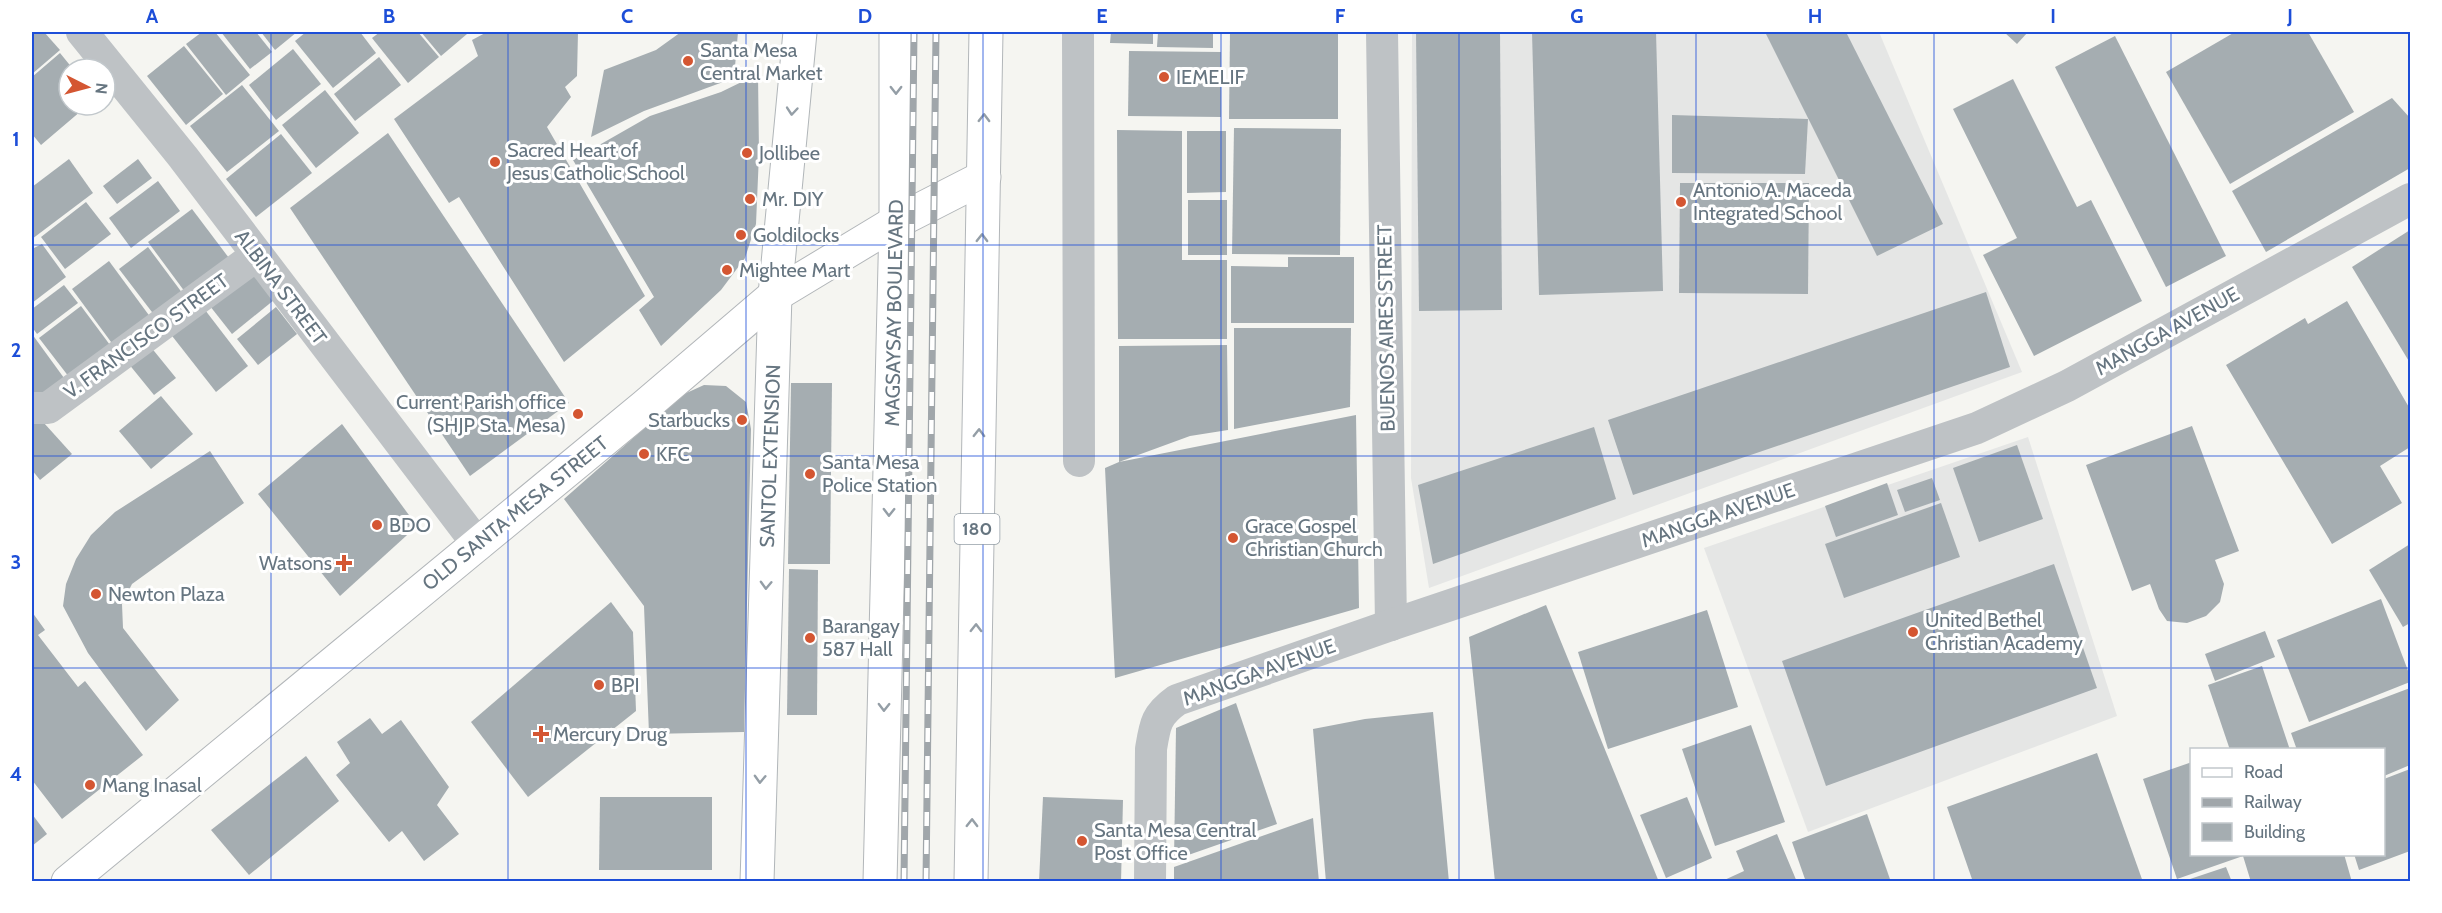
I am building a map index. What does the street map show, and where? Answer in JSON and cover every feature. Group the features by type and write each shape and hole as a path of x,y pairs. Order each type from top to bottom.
{"main road":[{"name":"SANTOL EXTENSION","path":"757,882 775,295 800,32"},
{"name":"MAGSAYSAY BOULEVARD","path":"880,882 896,222 896,32"},
{"name":"180","path":"971,882 986,32"},
{"name":"OLD SANTA MESA STREET","path":"68,882 478,545 775,295 896,222 984,177"}],"street":[{"name":"ALBINA STREET","path":"82,32 183,157 478,545"},
{"path":"1078,32 1079,461"},
{"name":"BUENOS AIRES STREET","path":"1382,32 1391,625"},
{"name":"MANGGA AVENUE","path":"1150,882 1151,749 1157,719 1177,700 1391,625 1977,428 2067,386 2410,199"},
{"name":"V. FRANCISCO STREET","path":"32,408 48,408 257,255"}],"shaded area":[{"name":"Antonio A. Maceda Integrated School","path":"1412,32 1879,32 2022,372 1429,588 1411,478"},
{"name":"United Bethel Christian Academy","path":"2028,437 2117,716 1808,832 1704,548"}],"building":[{"path":"32,32 44,32 60,50 32,74"},
{"path":"202,32 215,32 250,75 226,95 186,44"},
{"path":"221,32 256,32 272,52 250,69"},
{"path":"261,32 297,32 275,50"},
{"path":"306,32 360,32 376,53 333,88 295,41"},
{"path":"380,32 418,32 439,57 408,83 372,38"},
{"path":"421,32 465,32 467,34 441,56"},
{"name":"Sacred Heart of Jesus Catholic School","path":"487,32 578,32 577,76 565,87 571,97 547,127 645,296 564,362 459,197 449,203 394,119 478,56 472,40"},
{"path":"681,32 738,32 734,78 644,111 591,137 604,70 656,50"},
{"path":"1111,32 1153,32 1153,44 1110,43"},
{"path":"1158,32 1213,32 1213,48 1157,47"},
{"path":"1230,32 1338,32 1338,119 1229,119"},
{"path":"1416,32 1500,32 1502,310 1419,311"},
{"path":"1532,32 1656,32 1663,291 1539,295"},
{"path":"1765,32 1846,32 1943,224 1877,256"},
{"path":"2004,32 2028,32 2017,44"},
{"path":"2235,32 2308,32 2354,112 2230,184 2166,72"},
{"path":"2115,36 2226,256 2166,287 2055,67"},
{"path":"184,46 223,94 186,125 147,76"},
{"path":"293,49 321,84 276,120 249,85"},
{"path":"1129,51 1221,52 1221,117 1128,116"},
{"path":"60,53 63,57 57,57 57,117 74,117 41,145 32,134 32,77"},
{"path":"379,57 401,85 355,121 334,94"},
{"path":"758,74 759,154 756,224 745,258 721,290 661,346 639,310 654,297 573,160 650,116 721,92"},
{"path":"2013,79 2077,207 2091,200 2142,301 2034,356 1983,255 2017,238 1953,109"},
{"path":"242,85 279,131 227,172 190,126"},
{"path":"325,90 359,133 316,168 282,125"},
{"path":"2392,98 2410,118 2410,168 2266,252 2232,191"},
{"path":"1672,115 1808,119 1805,174 1672,173"},
{"path":"1234,128 1341,129 1340,255 1232,254"},
{"path":"1117,130 1182,131 1182,260 1227,260 1227,339 1118,339"},
{"path":"1187,131 1226,131 1226,192 1187,193"},
{"path":"388,133 569,403 470,476 290,208"},
{"path":"281,134 312,173 256,217 226,179"},
{"path":"69,159 93,193 32,239 32,187"},
{"path":"138,159 152,178 117,204 103,186"},
{"path":"158,181 180,211 131,248 109,218"},
{"path":"1680,183 1809,183 1808,294 1679,293"},
{"path":"1188,200 1227,200 1227,255 1188,255"},
{"path":"86,202 111,234 65,269 41,237"},
{"path":"192,209 232,262 188,296 148,242"},
{"path":"2410,230 2410,363 2352,267"},
{"path":"42,244 66,277 32,303 32,249"},
{"path":"148,247 183,294 155,316 119,269"},
{"path":"1288,257 1354,257 1354,323 1231,323 1231,266 1288,267"},
{"path":"109,261 151,318 114,346 72,289"},
{"path":"249,267 274,300 232,334 206,301"},
{"path":"64,285 78,303 37,334 32,327 32,309"},
{"path":"1986,292 2010,367 1633,495 1608,420"},
{"path":"2347,301 2410,409 2410,447 2380,466 2402,503 2332,544 2226,365 2305,318 2308,324"},
{"path":"81,306 110,345 69,377 39,338"},
{"path":"202,306 248,366 216,392 169,332"},
{"path":"276,307 297,334 258,365 237,339"},
{"path":"1234,328 1351,328 1350,407 1234,429"},
{"path":"32,334 64,378 32,403"},
{"path":"1227,345 1228,430 1190,436 1119,462 1119,346"},
{"path":"150,346 176,378 154,395 128,363"},
{"name":"Santa Mesa Police Station","path":"791,383 832,383 830,564 788,564"},
{"path":"704,385 726,386 746,402 751,429 744,732 649,734 644,606 564,499 682,395"},
{"path":"161,396 193,434 151,469 119,431"},
{"name":"Grace Gospel Christian Church","path":"1356,415 1359,608 1115,678 1105,468 1119,462"},
{"path":"32,419 44,423 72,454 40,480 32,470"},
{"path":"342,424 417,526 340,596 258,494"},
{"path":"2192,426 2239,551 2215,560 2224,584 2220,602 2206,616 2187,623 2167,621 2159,609 2150,584 2132,591 2086,465"},
{"path":"1594,427 1616,499 1433,564 1418,485"},
{"path":"2017,445 2043,519 1979,542 1953,468"},
{"name":"Newton Plaza","path":"210,451 244,503 132,584 122,604 123,628 179,700 146,731 88,653 63,606 66,584 76,559 91,535 115,512"},
{"path":"1932,478 1940,500 1905,512 1897,490"},
{"path":"1887,483 1898,515 1836,537 1825,506"},
{"path":"1941,503 1960,557 1844,598 1825,544"},
{"path":"2410,544 2410,623 2403,627 2369,570"},
{"path":"2054,564 2097,688 1826,786 1782,661"},
{"path":"789,569 818,570 817,715 787,715"},
{"path":"2381,599 2410,676 2410,682 2309,722 2277,640"},
{"path":"611,602 633,632 636,711 528,797 471,722"},
{"path":"1546,605 1659,882 1495,882 1469,637"},
{"path":"1707,610 1738,707 1608,749 1578,652"},
{"path":"32,612 45,630 38,635 78,687 85,681 143,755 62,819 32,780"},
{"path":"2265,631 2275,657 2215,681 2205,654"},
{"path":"2262,666 2289,748 2229,748 2208,685"},
{"path":"2410,688 2410,765 2385,776 2385,748 2296,748 2291,733"},
{"path":"1236,703 1277,824 1174,860 1176,728"},
{"path":"1433,712 1449,882 1326,882 1313,729 1365,719"},
{"path":"370,718 382,734 401,720 449,787 437,805 459,834 424,861 402,831 389,842 336,775 350,763 337,742"},
{"path":"1751,725 1785,822 1715,846 1682,749"},
{"path":"2097,753 2143,882 1973,882 1947,807"},
{"path":"306,756 339,801 249,875 211,830"},
{"path":"2190,763 2190,856 2243,856 2177,879 2143,779"},
{"path":"2410,769 2410,851 2359,870 2355,856 2385,856 2385,779"},
{"path":"600,797 712,797 712,870 599,870"},
{"name":"Santa Mesa Central Post Office","path":"1043,797 1123,800 1121,882 1039,882"},
{"path":"1687,797 1712,858 1666,878 1640,815"},
{"path":"32,814 47,834 32,846"},
{"path":"1867,814 1891,882 1806,882 1792,842"},
{"path":"1313,818 1319,882 1174,882 1174,867"},
{"path":"1777,834 1797,882 1720,882 1744,871 1736,851"},
{"path":"2243,856 2345,856 2352,882 2251,882"},
{"path":"2226,867 2232,882 2184,882 2184,881"}],"railway":[{"path":"904,882 914,32"},
{"path":"926,882 936,32"}],"place":[{"name":"Santa Mesa Central Market","path":"688,61"},
{"name":"IEMELIF","path":"1164,77"},
{"name":"Jollibee","path":"747,153"},
{"name":"Sacred Heart of Jesus Catholic School","path":"495,162"},
{"name":"Mr. DIY","path":"750,199"},
{"name":"Antonio A. Maceda Integrated School","path":"1681,202"},
{"name":"Goldilocks","path":"741,235"},
{"name":"Mightee Mart","path":"727,270"},
{"name":"Current Parish office (SHJP Sta. Mesa)","path":"578,414"},
{"name":"Starbucks","path":"742,420"},
{"name":"KFC","path":"644,454"},
{"name":"Santa Mesa Police Station","path":"810,474"},
{"name":"BDO","path":"377,525"},
{"name":"Grace Gospel Christian Church","path":"1233,538"},
{"name":"Watsons","path":"344,563"},
{"name":"Newton Plaza","path":"96,594"},
{"name":"United Bethel Christian Academy","path":"1913,632"},
{"name":"Barangay 587 Hall","path":"810,638"},
{"name":"BPI","path":"599,685"},
{"name":"Mercury Drug","path":"541,734"},
{"name":"Mang Inasal","path":"90,785"},
{"name":"Santa Mesa Central Post Office","path":"1082,841"}]}
